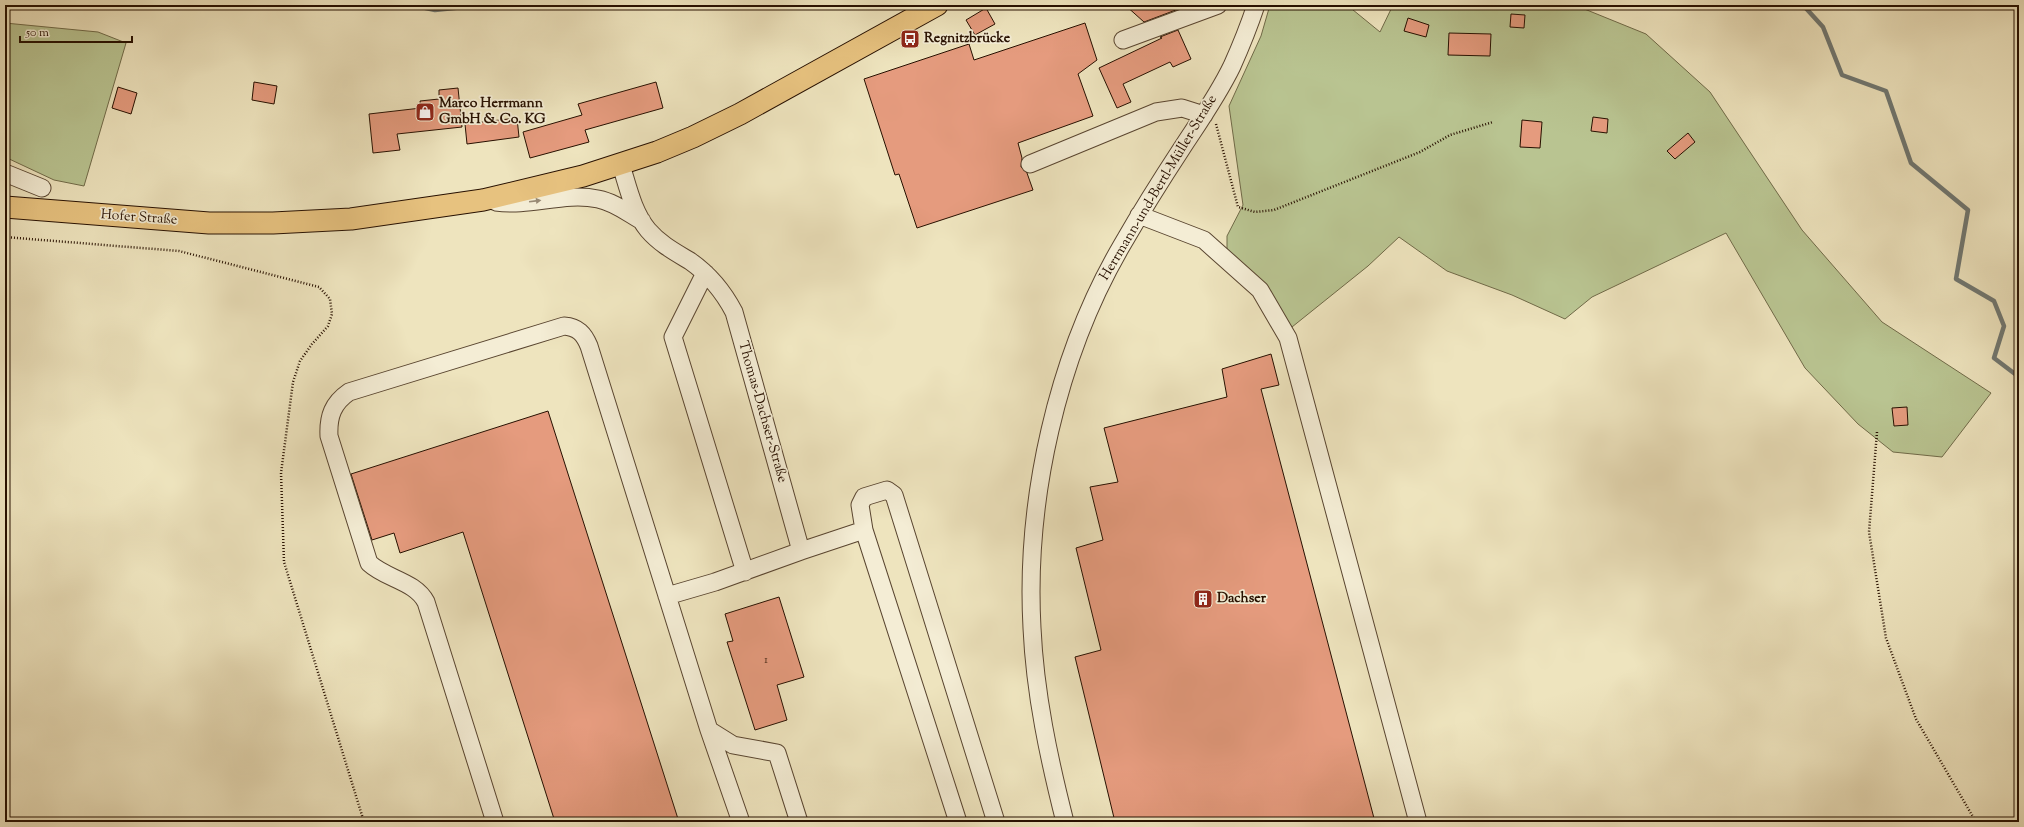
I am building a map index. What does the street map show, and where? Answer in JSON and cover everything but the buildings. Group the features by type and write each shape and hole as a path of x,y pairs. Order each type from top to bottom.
{"main road":[{"name":"Hofer Straße","path":"5,207 208,223 273,223 351,219 483,200 583,176 621,165 693,137 740,114 937,5"}],"street":[{"path":"1123,40 1218,5"},
{"name":"Herrmann-und-Bertl-Müller-Straße","path":"1065,822 1048,749 1034,650 1032,596 1036,511 1049,435 1079,335 1096,294 1139,216 1208,109 1231,68 1246,36 1256,5"},
{"path":"1030,164 1156,112 1182,108 1208,109"},
{"path":"621,165 633,203 642,221"},
{"path":"5,172 42,188"},
{"path":"483,200 501,203 588,197 600,199 620,208 642,221"},
{"path":"1139,216 1204,240 1260,290 1288,338 1418,822"},
{"name":"Thomas-Dachser-Straße","path":"642,221 658,239 705,273 720,289 734,312 801,551"},
{"path":"705,273 673,338 745,572"},
{"path":"495,822 426,602 422,594 415,588 375,569 369,563 365,555 329,436 329,420 334,405 349,392 549,329 564,326 577,329 582,333 589,346 709,730 741,822"},
{"path":"958,822 864,530 860,505 864,497 887,490 894,495 996,822"},
{"path":"667,596 745,572 864,530"},
{"path":"709,730 733,746 778,753 799,822"}],"path":[{"path":"1208,109 1238,207 1255,212 1274,210 1420,152 1450,135 1493,122"},
{"path":"5,237 179,251 319,287 330,299 332,314 328,326 312,344 300,361 292,382 281,473 284,562 364,822"},
{"path":"1877,432 1869,532 1886,638 1916,719 1976,822"}],"green space":[{"path":"1270,5 1347,5 1380,32 1393,5 1570,5 1582,8 1646,34 1710,92 1802,230 1882,322 1991,393 1942,457 1893,452 1858,424 1805,368 1726,233 1592,297 1565,319 1512,295 1447,271 1399,237 1368,266 1292,327 1259,282 1227,253 1227,236 1243,205 1229,106 1261,36"},
{"path":"5,23 98,32 126,43 84,186 54,180 5,157"}],"waterway":[{"path":"412,5 435,10 483,5"},
{"path":"1803,5 1823,27 1842,75 1886,91 1911,163 1968,210 1956,279 1994,301 2004,326 1994,358 2019,377"}],"place":[{"name":"Regnitzbrücke","path":"910,39"},
{"name":"Marco Herrmann GmbH & Co. KG","path":"425,112"},
{"name":"Dachser","path":"1203,599"}]}
